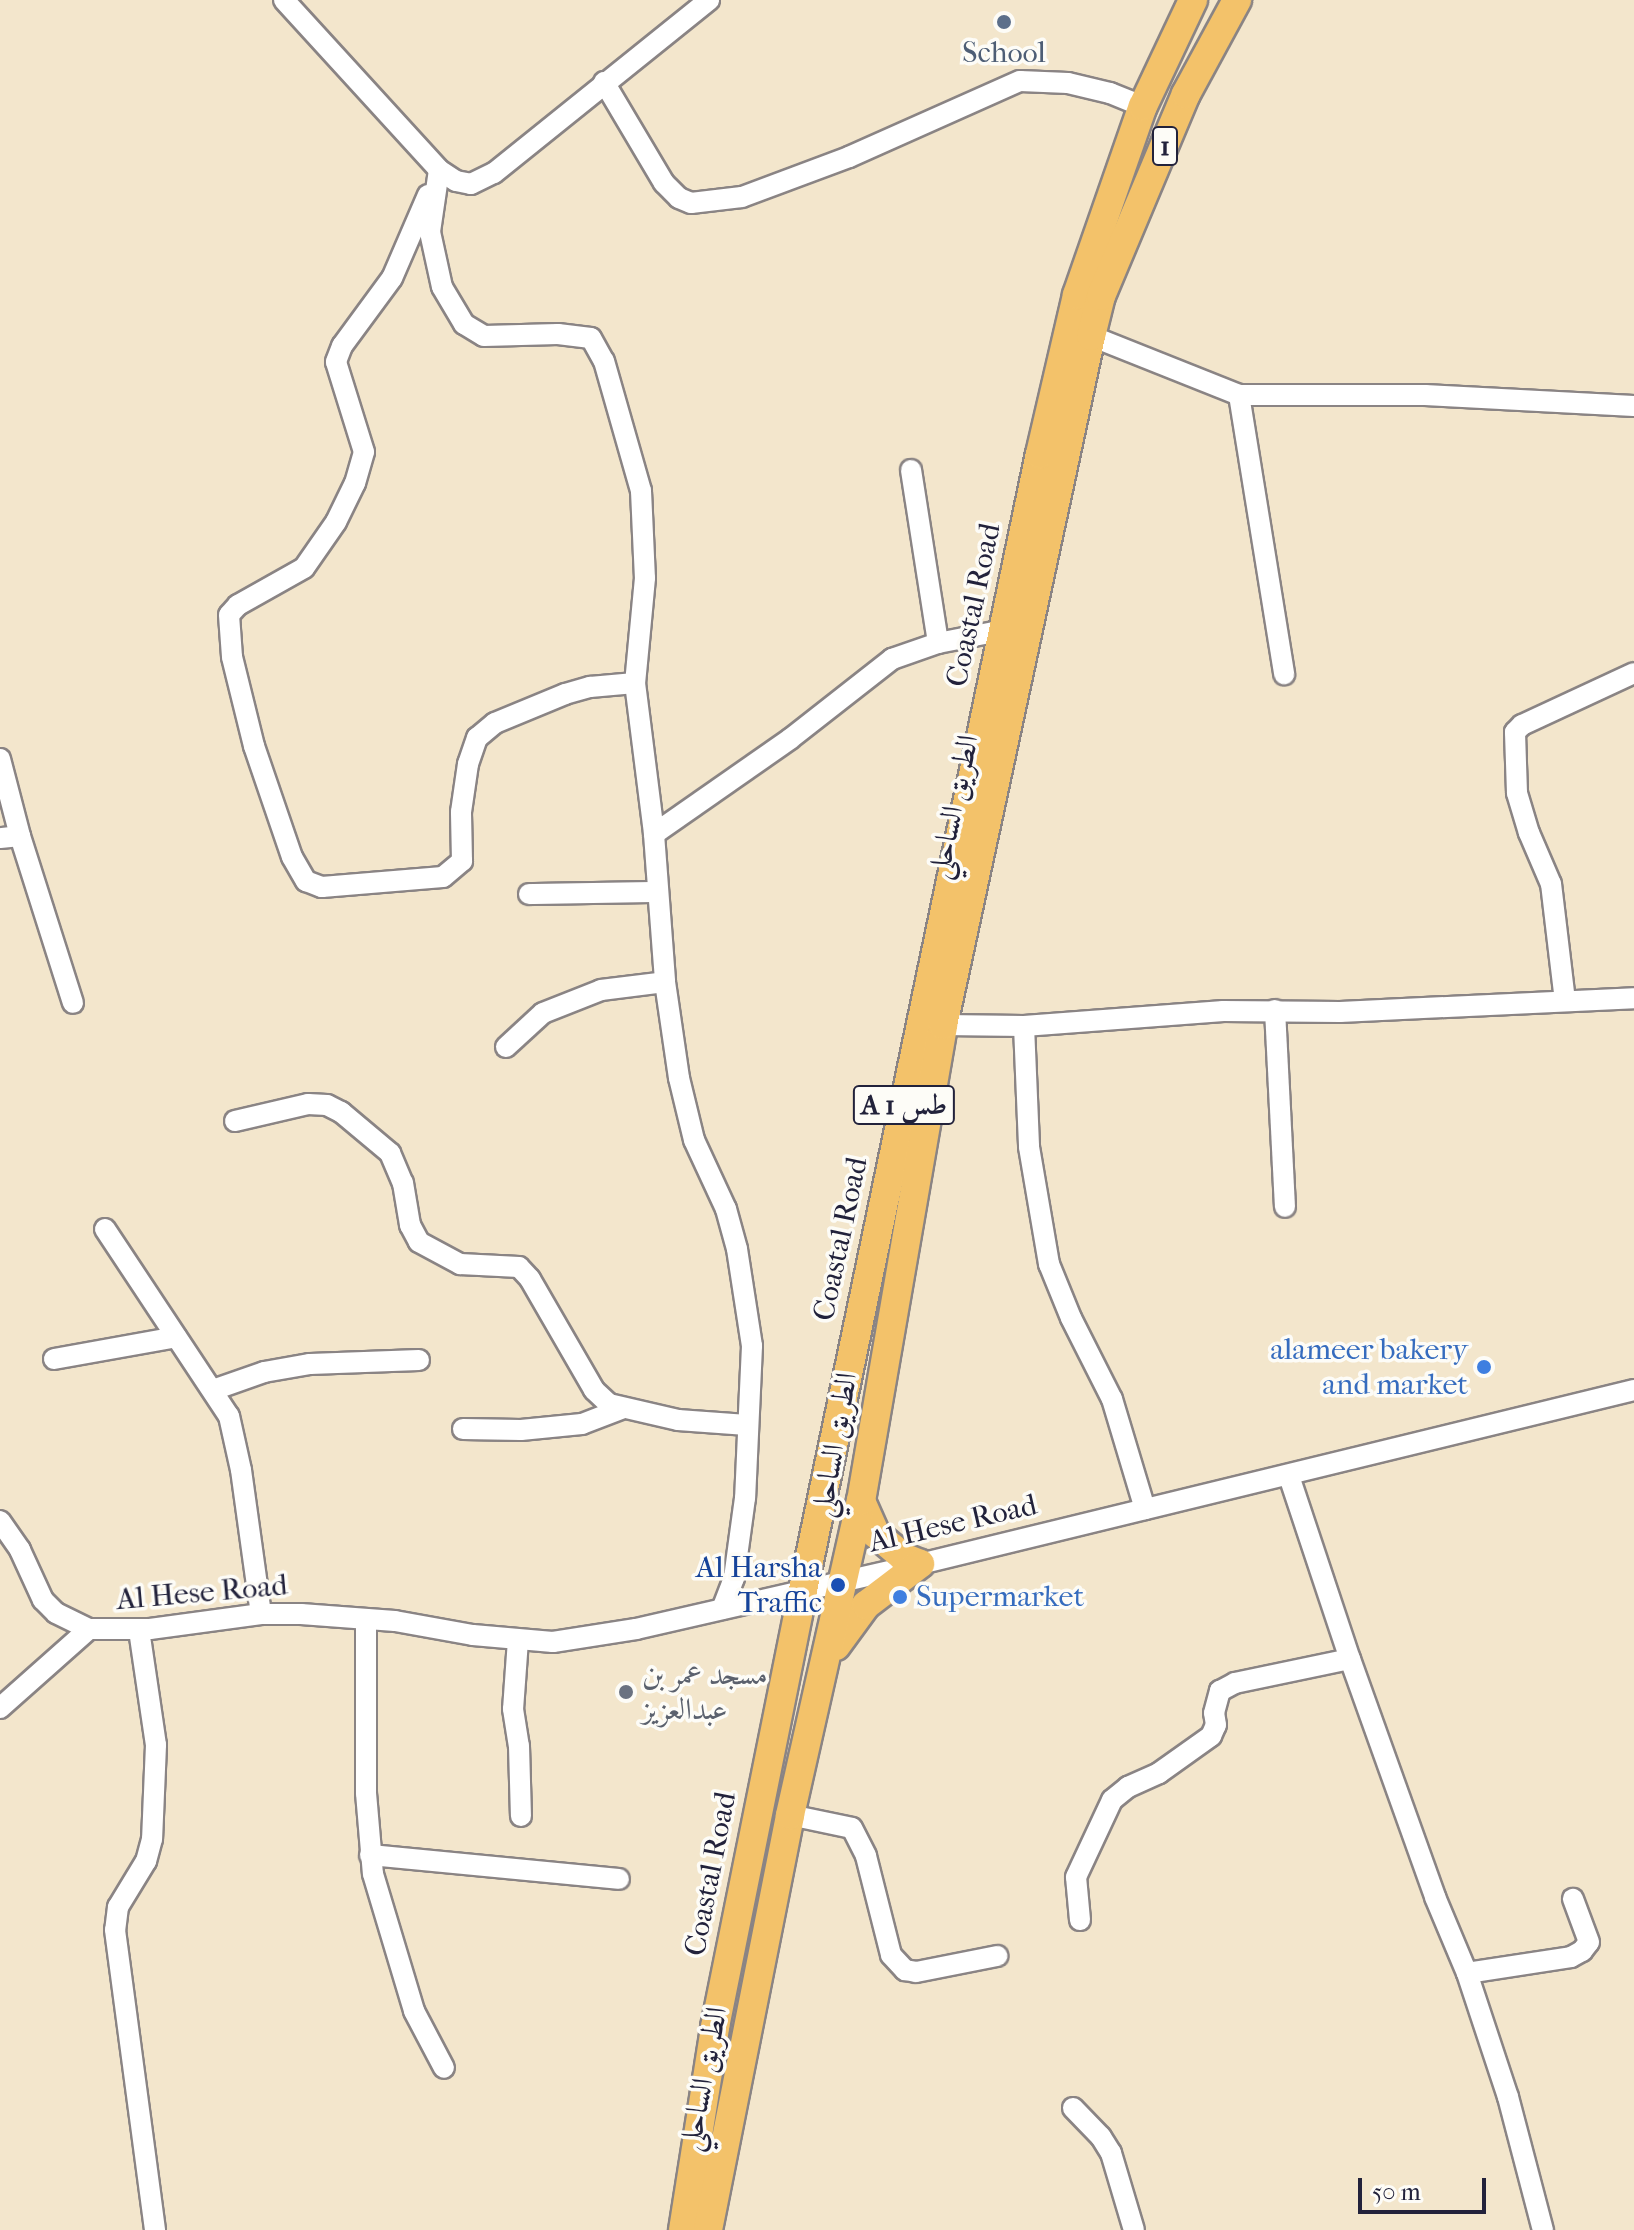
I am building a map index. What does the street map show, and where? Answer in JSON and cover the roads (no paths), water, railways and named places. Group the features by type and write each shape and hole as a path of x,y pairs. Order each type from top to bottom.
{"highway":[{"name":"1","path":"1101,296 1186,94 1237,0"},
{"name":"Coastal Road","path":"683,2230 715,2027 803,1590 1077,295 1143,106 1185,6"},
{"name":"الطريق الساحلي","path":"708,2230 790,1815 828,1660 861,1501 943,1025 1101,296"},
{"path":"828,1660 866,1605 920,1564 888,1547 867,1518 861,1501"}],"street":[{"path":"284,0 439,170 456,181 471,184 494,173 709,0"},
{"path":"604,82 664,183 679,198 691,203 742,197 769,187 849,157 1020,81 1068,83 1110,93 1143,106"},
{"path":"439,170 430,232 442,287 464,324 484,336 558,334 591,338 604,361 641,491 645,578 635,683 654,834 665,982 679,1078 694,1140 726,1209 737,1249 752,1346 745,1498 738,1556 722,1609"},
{"path":"439,170 392,278 342,346 336,362 364,452 355,483 336,522 304,568 238,605 229,615 232,657 254,746 292,857 306,881 322,887 443,877 462,861 461,812 468,764 477,738 495,723 565,694 635,683"},
{"path":"1091,336 1239,395 1425,395 1634,406"},
{"path":"1239,395 1284,674"},
{"path":"911,470 938,643"},
{"path":"654,834 790,739 892,659 938,643 1004,630"},
{"path":"1565,1001 1551,884 1529,833 1517,793 1515,732 1522,725 1634,673"},
{"path":"0,759 10,837 73,1003"},
{"path":"529,894 657,892"},
{"path":"506,1047 543,1013 601,990 665,982"},
{"path":"943,1025 1024,1026 1275,1010 1340,1012 1634,998"},
{"path":"1275,1010 1285,1207"},
{"path":"1024,1026 1034,1190 1049,1264 1071,1318 1112,1399 1145,1509"},
{"path":"235,1121 308,1104 327,1105 341,1112 390,1153 403,1183 410,1225 419,1242 460,1264 519,1267 530,1279 594,1390 609,1404 678,1420 747,1425"},
{"path":"105,1229 229,1416 261,1614"},
{"path":"54,1359 176,1337"},
{"path":"213,1390 264,1372 310,1364 419,1360"},
{"name":"Al Hese Road","path":"0,1521 20,1550 43,1600 56,1613 89,1629 139,1630 261,1614 366,1619 553,1642 589,1638 920,1564 1634,1390"},
{"path":"463,1429 521,1430 582,1424 621,1409"},
{"path":"1289,1476 1435,1897 1467,1973 1508,2097 1543,2230"},
{"path":"366,1619 366,1793 370,1855 414,2011 444,2068"},
{"path":"0,1708 89,1629"},
{"path":"139,1630 156,1745 152,1839 146,1861 118,1907 115,1930 155,2230"},
{"path":"518,1640 513,1709 519,1746 521,1816"},
{"path":"1080,1920 1076,1877 1112,1800 1128,1787 1159,1773 1211,1736 1216,1725 1214,1713 1220,1691 1235,1683 1350,1659"},
{"path":"790,1815 852,1828 866,1856 891,1955 905,1970 916,1972 997,1956"},
{"path":"370,1855 619,1879"},
{"path":"1467,1973 1571,1957 1582,1951 1589,1942 1573,1899"},
{"path":"1073,2108 1094,2129 1111,2153 1134,2230"}],"place":[{"name":"School","path":"1004,22"},
{"name":"alameer bakery and market","path":"1484,1367"},
{"name":"Al Harsha Traffic","path":"838,1585"},
{"name":"Supermarket","path":"900,1597"},
{"name":"مسجد عمر بن عبدالعزيز","path":"626,1692"}]}
